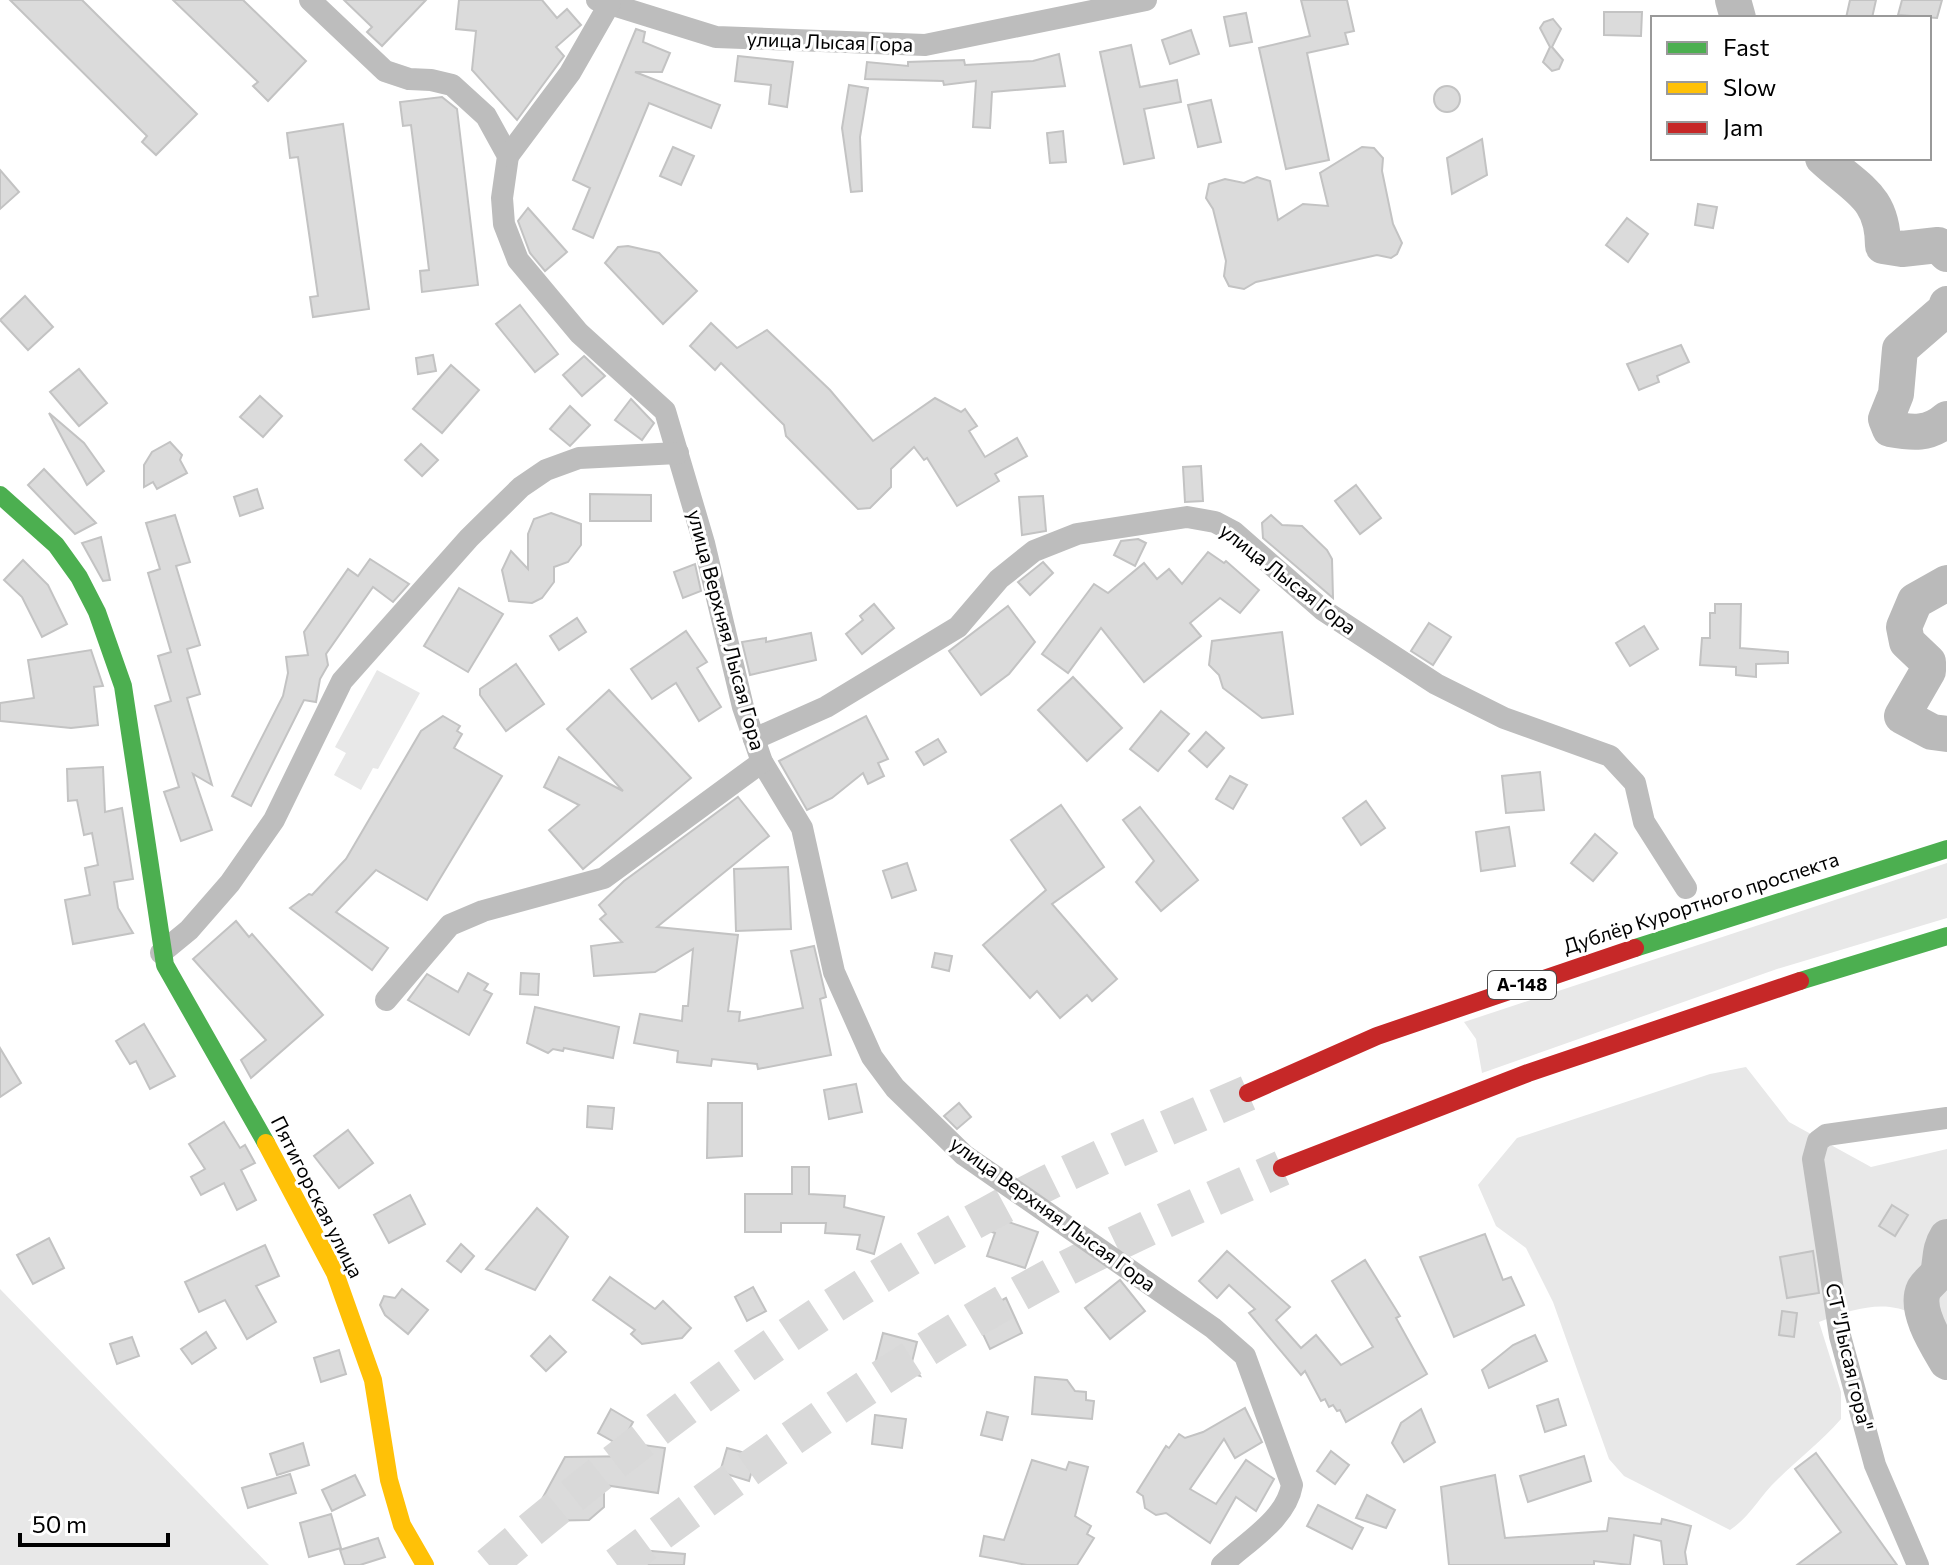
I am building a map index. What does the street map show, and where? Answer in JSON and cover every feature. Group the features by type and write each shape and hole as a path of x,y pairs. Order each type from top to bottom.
{"main road":[{"path":"0,495 40,529 71,565 110,643 123,686 154,885 161,953"},
{"name":"Дублёр Курортного проспекта","path":"1248,1093 1377,1036 1801,893 1947,849"},
{"path":"1282,1168 1405,1117 1668,1023 1947,936"},
{"name":"Пятигорская улица","path":"161,953 181,998 267,1144 335,1273 373,1380 389,1480 402,1525 425,1565"}],"street":[{"path":"310,0 385,71 409,79 443,82 460,89 486,116 508,156"},
{"name":"улица Лысая Гора","path":"678,453 665,411 579,333 518,260 504,224 502,198 508,156 570,73 603,1 688,31 716,37 925,45 1146,0"},
{"path":"161,953 211,906 274,820 342,681 469,538 521,487 546,470 579,458 678,453"},
{"name":"улица Верхняя Лысая Гора","path":"678,453 754,739 762,762 802,828 825,937 847,1004 872,1057 895,1088 964,1155 1213,1328 1245,1356 1292,1485 1290,1499 1282,1511 1222,1565"},
{"name":"улица Лысая Гора","path":"754,739 826,707 958,627 999,579 1034,551 1077,534 1187,517 1215,522 1234,532 1330,615 1436,684 1504,718 1610,756 1635,783 1644,822 1686,888"},
{"path":"386,1000 450,925 483,911 604,878 762,762"},
{"name":"СТ \"Лысая гора\"","path":"1918,1565 1875,1465 1840,1336 1813,1159 1818,1141 1836,1132 1947,1118"}],"shaded area":[{"path":"377,670 420,693 378,769 373,768 361,790 334,775 346,753 335,747"},
{"path":"1947,863 1947,918 1777,969 1482,1073 1476,1039 1464,1022"},
{"path":"1746,1067 1789,1122 1871,1167 1947,1149 1947,1345 1919,1317 1889,1307 1856,1310 1819,1322 1841,1392 1841,1419 1730,1530 1624,1476 1609,1459 1553,1302 1526,1248 1496,1226 1478,1185 1517,1138 1710,1074"},
{"path":"0,1289 269,1565 0,1565"}],"building":[{"path":"10,0 82,0 197,114 156,155 142,142 147,136"},
{"path":"173,0 243,0 306,61 268,101 253,86 258,82"},
{"path":"344,0 426,0 382,46 367,32 372,27"},
{"path":"459,0 542,0 557,18 567,9 581,25 556,47 564,56 517,120 472,70 476,31 456,29"},
{"path":"1301,0 1347,0 1354,31 1345,33 1348,44 1307,53 1329,160 1286,169 1259,48 1310,36"},
{"path":"1850,0 1876,0 1872,16 1846,16"},
{"path":"1902,0 1942,0 1937,18 1898,15"},
{"path":"1604,12 1642,12 1641,36 1604,35"},
{"path":"1246,13 1252,42 1230,46 1224,17"},
{"path":"1553,19 1561,29 1552,47 1563,60 1559,69 1552,71 1543,62 1550,47 1540,28 1544,22"},
{"path":"636,29 645,32 643,42 670,53 662,72 635,72 720,105 711,128 649,103 593,238 573,229 590,188 573,180"},
{"path":"1191,30 1199,54 1170,64 1162,40"},
{"path":"1131,45 1140,87 1177,80 1181,102 1144,109 1154,158 1124,164 1100,52"},
{"path":"1059,54 1065,86 992,92 990,128 973,127 976,81 944,85 943,81 865,79 867,62 908,66 908,62 964,60 965,65 1033,61"},
{"path":"738,56 793,62 787,107 769,104 771,85 735,81"},
{"path":"849,85 868,88 860,137 862,191 851,192 842,128"},
{"path":"1447,86 1456,90 1460,99 1456,108 1447,112 1438,108 1434,99 1438,90"},
{"path":"442,97 457,109 478,285 422,292 420,271 429,270 411,125 403,126 400,102"},
{"path":"1211,100 1221,142 1198,147 1188,105"},
{"path":"343,124 369,309 313,317 310,297 318,296 298,157 290,158 287,133"},
{"path":"1063,131 1066,162 1050,163 1047,133"},
{"path":"1482,139 1487,175 1452,194 1447,158"},
{"path":"673,147 694,156 681,185 660,176"},
{"path":"1362,147 1374,148 1383,158 1382,171 1393,224 1402,243 1397,254 1391,258 1377,255 1256,282 1244,289 1229,286 1224,276 1226,261 1213,209 1206,198 1209,184 1225,179 1244,183 1257,177 1270,181 1278,220 1303,204 1328,206 1320,173"},
{"path":"0,170 19,192 0,209"},
{"path":"1698,204 1717,207 1713,228 1695,225"},
{"path":"528,208 567,252 545,271 530,253 518,221"},
{"path":"1627,218 1648,234 1628,262 1606,245"},
{"path":"628,246 659,253 697,291 663,324 605,263 618,247"},
{"path":"25,296 53,327 28,350 0,320"},
{"path":"520,305 558,354 535,372 496,324"},
{"path":"711,323 737,348 767,330 830,390 873,441 935,398 961,412 965,409 977,426 969,431 985,457 1017,438 1027,456 995,474 999,481 957,506 927,458 924,460 914,447 891,469 891,487 870,508 858,509 786,436 784,425 721,363 715,370 690,346"},
{"path":"1681,345 1689,362 1657,376 1659,382 1639,390 1627,364"},
{"path":"433,355 436,371 418,374 416,358"},
{"path":"584,356 605,376 582,396 563,375"},
{"path":"451,365 479,390 442,433 413,409"},
{"path":"79,369 107,403 79,426 50,392"},
{"path":"260,396 282,416 263,437 240,417"},
{"path":"631,399 654,423 642,440 615,420"},
{"path":"570,406 590,425 570,446 550,429"},
{"path":"49,413 84,443 104,471 87,485"},
{"path":"170,442 182,455 180,460 187,473 157,489 153,482 144,487 144,465 152,452"},
{"path":"421,444 438,460 422,476 405,460"},
{"path":"1201,466 1203,501 1185,502 1183,467"},
{"path":"44,469 96,523 75,534 28,485"},
{"path":"1356,485 1381,518 1360,534 1335,501"},
{"path":"257,489 263,508 240,516 234,497"},
{"path":"590,494 651,495 651,521 590,521"},
{"path":"1043,496 1046,531 1022,535 1019,497"},
{"path":"551,513 581,524 581,545 568,562 554,567 554,582 542,598 532,603 509,601 502,570 511,551 528,569 528,534 534,519"},
{"path":"175,515 190,562 176,566 200,645 187,649 200,694 187,698 212,785 193,774 212,830 181,841 164,792 179,787 155,706 171,701 158,656 171,652 148,573 160,569 146,523"},
{"path":"1271,515 1282,525 1302,526 1327,550 1332,559 1333,598 1263,538 1262,523"},
{"path":"101,537 110,580 103,581 82,543"},
{"path":"1138,539 1146,543 1135,566 1114,555 1121,541"},
{"path":"1208,552 1224,563 1226,561 1259,590 1240,613 1220,598 1190,623 1201,636 1144,682 1101,628 1068,673 1042,654 1094,584 1108,593 1144,563 1157,579 1169,569 1182,584"},
{"path":"370,559 409,584 393,602 373,587 326,654 328,665 320,679 316,702 304,700 251,806 232,796 283,696 288,673 286,657 308,655 304,632 348,569 358,576"},
{"path":"23,560 48,585 67,624 42,637 22,597 4,580"},
{"path":"1043,562 1053,573 1030,595 1018,582"},
{"path":"695,564 701,591 683,598 674,572"},
{"path":"459,588 503,614 468,672 424,646"},
{"path":"874,604 894,628 862,654 846,634 863,620 860,616"},
{"path":"1715,604 1741,604 1740,648 1788,652 1788,663 1756,664 1756,677 1736,675 1736,667 1700,665 1702,638 1710,638 1710,613 1715,613"},
{"path":"1008,606 1035,642 1009,674 981,695 949,651"},
{"path":"577,618 586,632 559,650 550,636"},
{"path":"1429,623 1451,637 1433,665 1411,651"},
{"path":"1644,626 1658,649 1630,666 1616,643"},
{"path":"686,631 707,662 697,668 721,707 699,721 676,683 652,699 631,669"},
{"path":"1282,632 1293,714 1262,718 1223,688 1219,675 1209,665 1212,641"},
{"path":"811,633 816,660 750,675 742,642 766,638 766,642"},
{"path":"91,650 103,686 94,687 98,725 71,728 0,721 0,703 34,698 28,660"},
{"path":"516,664 544,704 506,731 480,695 480,689"},
{"path":"1073,677 1122,728 1087,761 1038,710"},
{"path":"609,690 691,778 583,869 549,830 579,805 544,787 559,757 623,791 567,729"},
{"path":"1161,711 1189,734 1158,771 1130,749"},
{"path":"443,716 460,726 457,731 462,734 454,748 502,776 427,900 376,870 336,912 388,948 372,970 290,908 312,895 346,859 421,731"},
{"path":"866,716 888,759 878,763 884,776 868,784 863,773 832,798 807,810 779,761"},
{"path":"1206,732 1224,748 1207,767 1189,751"},
{"path":"938,739 946,752 924,765 916,752"},
{"path":"103,767 105,812 122,808 133,879 114,882 118,908 133,933 73,944 65,900 90,895 85,868 98,865 92,833 84,835 77,800 68,801 67,769"},
{"path":"1540,772 1544,810 1506,813 1502,776"},
{"path":"1230,776 1247,785 1233,809 1216,799"},
{"path":"738,797 769,836 657,927 738,935 728,1011 740,1012 739,1021 803,1008 791,951 814,946 826,997 820,999 831,1055 758,1069 757,1064 712,1059 711,1066 677,1062 678,1051 634,1043 640,1014 682,1021 683,1006 688,1006 693,949 655,972 594,976 591,946 622,942 600,919 606,914 599,905 624,881"},
{"path":"1366,801 1385,828 1361,845 1343,818"},
{"path":"1061,805 1104,867 1052,904 1117,979 1092,1001 1087,995 1060,1018 1037,991 1030,998 983,945 1046,890 1011,840"},
{"path":"1140,807 1198,880 1161,911 1136,882 1154,861 1123,820"},
{"path":"1509,827 1515,866 1481,871 1476,832"},
{"path":"1595,834 1617,853 1593,881 1571,863"},
{"path":"907,863 916,890 892,898 883,871"},
{"path":"788,867 791,929 736,931 734,869"},
{"path":"236,921 249,937 252,934 323,1015 251,1078 241,1060 266,1040 193,959"},
{"path":"935,953 952,956 949,971 932,967"},
{"path":"468,973 488,984 484,990 492,994 469,1035 408,1000 427,974 458,992"},
{"path":"521,973 539,974 538,995 520,994"},
{"path":"535,1007 619,1027 613,1058 564,1048 563,1051 553,1049 548,1053 527,1043"},
{"path":"144,1024 175,1076 150,1089 136,1061 130,1064 116,1041"},
{"path":"0,1048 21,1083 0,1097"},
{"path":"856,1084 862,1112 829,1119 824,1090"},
{"path":"708,1103 742,1103 742,1156 707,1158"},
{"path":"959,1103 971,1117 957,1129 944,1116"},
{"path":"588,1106 614,1108 612,1129 587,1127"},
{"path":"224,1122 240,1148 245,1145 255,1163 241,1170 256,1200 237,1210 224,1183 201,1195 191,1177 205,1169 189,1144"},
{"path":"348,1130 373,1163 339,1188 314,1156"},
{"path":"792,1167 809,1167 809,1194 845,1196 844,1207 884,1217 874,1254 857,1249 860,1235 825,1233 826,1223 781,1223 781,1232 745,1232 745,1194 792,1194"},
{"path":"410,1195 425,1224 389,1243 374,1215"},
{"path":"1892,1205 1908,1215 1895,1236 1879,1226"},
{"path":"537,1208 568,1237 535,1290 486,1269"},
{"path":"994,1217 1038,1232 1025,1268 987,1256 995,1233 989,1231"},
{"path":"1485,1234 1503,1280 1511,1277 1524,1305 1454,1337 1420,1257"},
{"path":"49,1238 64,1268 33,1284 17,1255"},
{"path":"461,1244 474,1256 461,1272 447,1261"},
{"path":"265,1245 279,1276 256,1286 276,1322 247,1339 225,1300 199,1312 185,1282"},
{"path":"1227,1251 1290,1307 1276,1320 1301,1348 1316,1335 1341,1365 1373,1347 1332,1281 1365,1260 1400,1316 1396,1318 1427,1374 1346,1422 1340,1410 1337,1411 1333,1405 1329,1407 1325,1399 1321,1401 1305,1371 1301,1375 1249,1313 1255,1309 1229,1285 1217,1298 1199,1281"},
{"path":"1813,1251 1819,1293 1787,1298 1780,1257"},
{"path":"610,1277 655,1309 663,1301 691,1328 682,1338 642,1344 631,1334 635,1330 593,1300"},
{"path":"1120,1280 1145,1311 1110,1339 1085,1308"},
{"path":"753,1287 766,1311 747,1321 735,1297"},
{"path":"402,1289 428,1310 408,1334 385,1315 380,1305 384,1296 395,1298"},
{"path":"1006,1298 1022,1333 990,1349 974,1315"},
{"path":"1782,1311 1797,1313 1794,1337 1779,1335"},
{"path":"206,1332 216,1348 192,1364 181,1349"},
{"path":"883,1333 917,1342 912,1362 920,1376 875,1364"},
{"path":"1535,1335 1547,1361 1489,1388 1482,1370 1513,1345"},
{"path":"550,1336 566,1352 546,1371 531,1356"},
{"path":"132,1337 139,1356 117,1364 110,1344"},
{"path":"339,1350 346,1374 321,1382 314,1358"},
{"path":"1035,1377 1067,1380 1075,1391 1086,1392 1086,1400 1094,1401 1092,1419 1032,1414"},
{"path":"1558,1399 1566,1425 1545,1432 1537,1406"},
{"path":"1245,1408 1262,1442 1235,1458 1224,1439 1190,1489 1216,1504 1246,1460 1274,1479 1256,1511 1236,1497 1210,1543 1166,1513 1156,1515 1145,1508 1143,1496 1137,1492 1166,1446 1169,1448 1179,1434 1185,1438 1203,1432"},
{"path":"611,1409 633,1422 622,1442 665,1448 658,1493 604,1485 604,1507 589,1520 540,1521 536,1510 565,1457 639,1456 598,1433"},
{"path":"1421,1409 1435,1442 1404,1462 1392,1443 1401,1423"},
{"path":"987,1412 1008,1417 1002,1440 981,1435"},
{"path":"875,1415 906,1419 902,1448 872,1444"},
{"path":"303,1443 309,1465 277,1475 270,1454"},
{"path":"727,1448 756,1456 749,1481 720,1472"},
{"path":"1331,1451 1349,1465 1335,1484 1317,1471"},
{"path":"1816,1453 1897,1565 1797,1565 1841,1532 1795,1469"},
{"path":"1584,1456 1591,1481 1528,1502 1520,1476"},
{"path":"1032,1460 1066,1470 1069,1462 1088,1467 1075,1516 1091,1526 1087,1534 1094,1538 1077,1565 1027,1565 980,1556 984,1536 1004,1540"},
{"path":"290,1474 296,1493 248,1508 242,1488"},
{"path":"355,1475 365,1495 332,1511 322,1490"},
{"path":"1495,1475 1505,1538 1607,1531 1609,1518 1661,1524 1662,1519 1691,1526 1685,1552 1687,1565 1664,1565 1661,1541 1634,1535 1630,1565 1594,1561 1594,1565 1449,1565 1441,1487"},
{"path":"1367,1495 1395,1510 1386,1528 1356,1518"},
{"path":"1318,1505 1363,1528 1352,1549 1307,1526"},
{"path":"331,1514 341,1548 309,1557 300,1523"},
{"path":"378,1538 385,1557 360,1565 345,1565 340,1550"},
{"path":"629,1549 685,1554 684,1565 628,1565"}],"waterway":[{"path":"1733,0 1737,16"},
{"path":"1825,160 1873,204 1882,229 1883,246 1902,249 1938,245 1947,254"},
{"path":"1947,304 1945,310 1900,349 1896,394 1886,419 1890,429 1913,432 1934,428 1947,419"},
{"path":"1947,583 1915,601 1904,627 1907,642 1928,662 1928,671 1902,716 1932,732 1947,734"},
{"path":"1947,1237 1938,1271 1924,1289 1922,1297 1924,1317 1947,1362"}],"tunnel":[{"path":"489,1565 668,1421 857,1290 1021,1196 1248,1093"},
{"path":"617,1565 822,1418 980,1316 1096,1253 1282,1168"}],"traffic: fast":[{"path":"0,495 56,545 79,577 97,612 123,686 165,965 266,1143"},
{"path":"1635,948 1947,849"},
{"path":"1800,981 1947,936"}],"traffic: slow":[{"path":"266,1143 335,1273 373,1380 389,1480 402,1525 425,1565"}],"traffic: jam":[{"path":"1248,1093 1377,1036 1635,948"},
{"path":"1282,1168 1528,1073 1800,981"}]}
